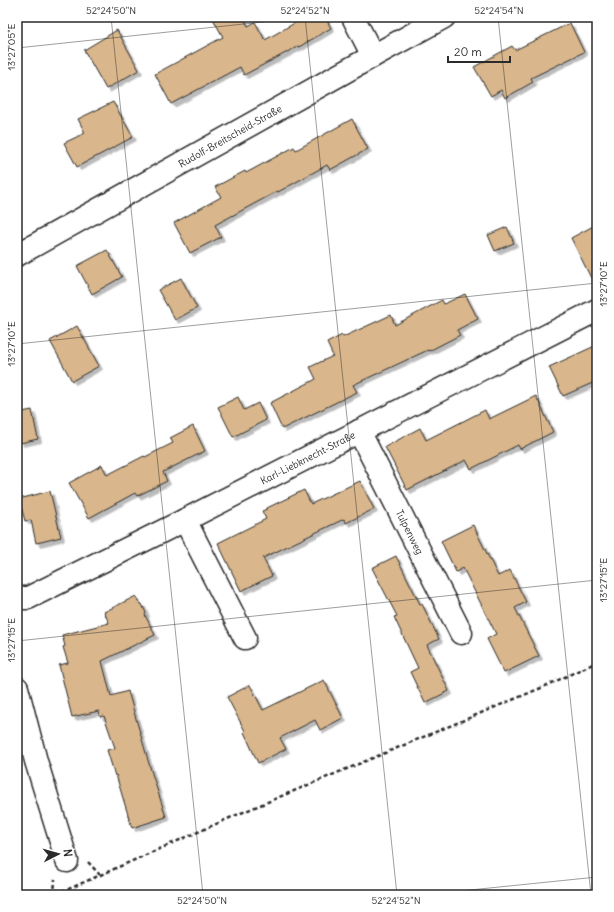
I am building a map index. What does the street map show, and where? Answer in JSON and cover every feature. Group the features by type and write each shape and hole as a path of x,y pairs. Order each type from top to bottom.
{"street":[{"path":"353,17 373,56"},
{"name":"Rudolf-Breitscheid-Straße","path":"17,256 444,17"},
{"name":"Karl-Liebknecht-Straße","path":"17,598 28,598 185,520 597,310"},
{"name":"Tulpenweg","path":"359,431 461,633"},
{"path":"185,520 245,638"},
{"path":"17,688 38,767 69,865"}],"path":[{"path":"54,895 241,813 541,688 597,662"},
{"path":"54,895 69,865 100,875"}],"building":[{"path":"212,17 243,17 248,26 255,22 265,40 305,17 325,17 331,28 299,47 244,75 240,67 171,104 155,74 223,37"},
{"path":"570,23 584,52 531,78 533,82 505,98 501,90 491,96 474,67 512,46 515,50"},
{"path":"117,30 139,70 106,89 84,50"},
{"path":"113,102 133,137 77,167 64,143 85,133 78,119"},
{"path":"352,119 368,149 330,170 327,165 215,225 221,237 190,253 174,223 221,197 215,187 245,171 246,173 294,147 296,150"},
{"path":"597,224 597,290 571,238"},
{"path":"507,227 514,243 495,251 488,235"},
{"path":"107,250 122,277 92,294 77,266"},
{"path":"181,278 197,308 175,320 158,290"},
{"path":"465,294 478,319 457,330 460,335 429,351 428,350 353,385 357,392 282,429 270,403 316,379 310,367 333,356 327,343 342,335 343,337 391,315 395,325 442,300 444,304"},
{"path":"77,326 99,366 72,381 50,341"},
{"path":"597,345 597,381 563,396 549,367"},
{"path":"536,396 553,432 520,449 518,445 471,469 466,460 407,490 385,447 420,428 426,440 485,410 489,419"},
{"path":"238,397 244,410 258,403 266,420 233,437 218,407"},
{"path":"32,410 38,439 20,443 17,430 17,413"},
{"path":"193,426 205,451 163,472 167,481 137,496 135,493 89,518 69,483 102,465 107,475 173,443 170,438"},
{"path":"360,481 374,509 346,523 344,519 263,558 272,576 241,591 218,543 266,519 262,511 304,490 311,504"},
{"path":"50,491 61,537 36,543 31,520 25,521 19,499"},
{"path":"473,525 498,576 510,570 526,602 515,608 539,656 504,673 487,639 496,634 463,568 456,572 441,541"},
{"path":"396,556 439,639 427,645 449,691 425,703 410,672 418,668 394,617 397,616 372,568"},
{"path":"136,596 139,603 142,604 146,613 145,615 155,635 102,661 111,696 128,691 166,817 132,828 107,750 115,748 104,716 100,717 99,711 72,717 59,665 68,663 63,647 65,646 62,635 109,623 104,612"},
{"path":"324,680 343,718 320,730 315,720 280,738 286,749 258,763 244,732 245,731 227,697 250,685 263,710"}]}
